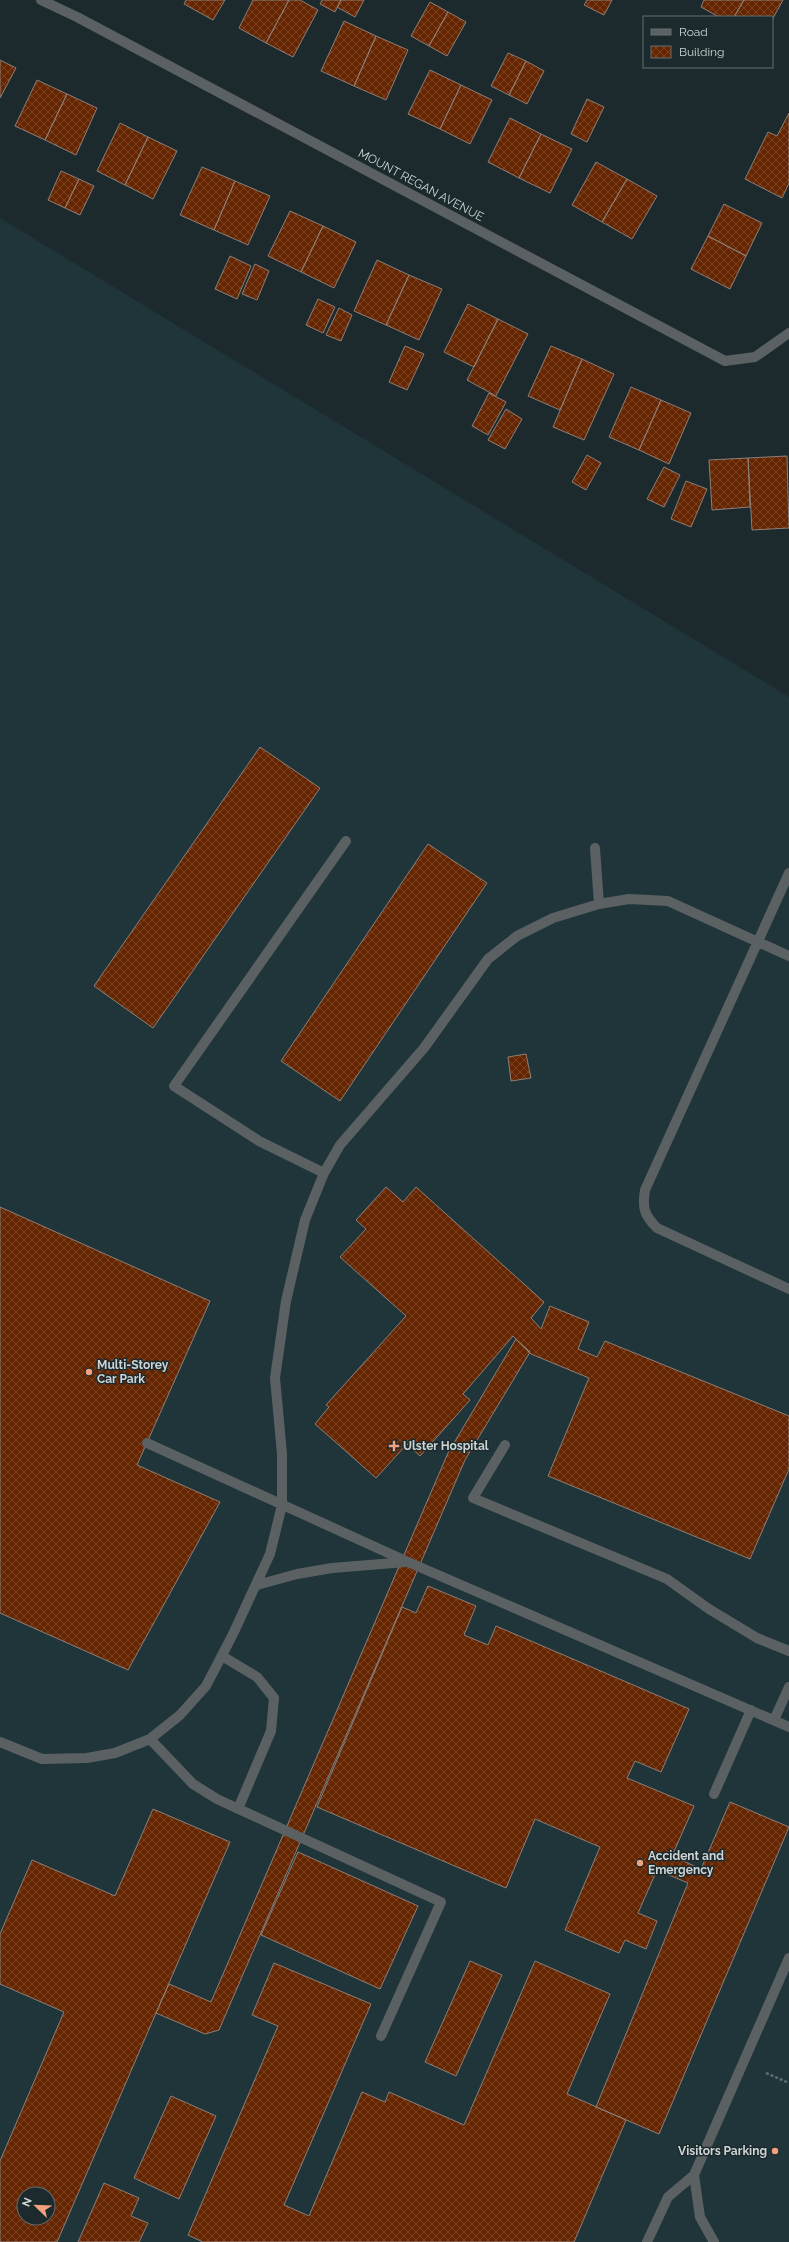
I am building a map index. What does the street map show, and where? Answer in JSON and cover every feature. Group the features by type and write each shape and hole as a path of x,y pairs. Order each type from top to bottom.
{"street":[{"name":"MOUNT REGAN AVENUE","path":"42,0 77,17 725,361 755,356 789,333"},
{"path":"324,1173 259,1141 174,1086 346,841"},
{"path":"595,848 599,904"},
{"path":"789,873 645,1190 643,1203 648,1218 657,1228 789,1289"},
{"path":"0,1742 42,1760 87,1758 115,1753 150,1739 180,1715 206,1686 222,1656 270,1554 282,1505 282,1454 275,1378 286,1301 305,1220 324,1173 340,1146 424,1048 488,959 517,936 546,922 599,904 629,899 668,901 789,956"},
{"path":"147,1443 408,1562 789,1727"},
{"path":"505,1445 473,1498 667,1579 709,1609 757,1638 789,1651"},
{"path":"256,1585 297,1574 332,1568 408,1562"},
{"path":"222,1656 257,1677 274,1698 271,1731 238,1809"},
{"path":"774,1720 789,1687"},
{"path":"714,1794 751,1710"},
{"path":"150,1739 193,1784 238,1809 440,1902 381,2036"},
{"path":"647,2242 668,2198 694,2175 789,1958"},
{"path":"694,2175 700,2217 714,2242"}],"shaded area":[{"name":"Ulster Hospital","path":"0,218 789,697 789,2242 0,2242"}],"building":[{"path":"186,0 225,0 213,20 184,4"},
{"path":"253,0 289,0 266,43 239,28"},
{"path":"289,0 300,0 318,10 293,57 266,43"},
{"path":"322,0 341,0 335,12 320,4"},
{"path":"341,0 364,0 355,17 337,7"},
{"path":"587,0 612,0 604,15 584,5"},
{"path":"704,0 744,0 735,16 717,16 701,7"},
{"path":"744,0 783,0 773,18 773,16 735,16"},
{"path":"430,2 448,12 429,46 411,36"},
{"path":"448,12 466,22 447,56 429,46"},
{"path":"344,21 376,36 354,86 321,71"},
{"path":"376,36 408,50 386,100 354,86"},
{"path":"508,53 526,61 509,95 491,86"},
{"path":"0,60 16,68 0,98"},
{"path":"526,61 544,71 527,104 509,95"},
{"path":"430,70 461,85 440,129 408,114"},
{"path":"37,80 67,94 45,140 15,126"},
{"path":"461,85 492,100 470,144 440,129"},
{"path":"67,94 97,108 76,155 45,140"},
{"path":"587,99 604,107 587,142 571,134"},
{"path":"789,113 789,183 782,198 745,179 768,132 777,136"},
{"path":"510,118 541,134 519,178 488,162"},
{"path":"120,123 148,137 125,185 97,171"},
{"path":"541,134 572,149 550,193 519,178"},
{"path":"148,137 177,151 153,199 125,185"},
{"path":"596,162 627,179 602,222 572,205"},
{"path":"202,167 235,181 214,230 180,215"},
{"path":"61,171 79,179 65,208 48,200"},
{"path":"79,179 94,186 80,215 65,208"},
{"path":"627,179 657,196 632,239 602,222"},
{"path":"235,181 270,196 248,245 214,230"},
{"path":"724,204 762,223 746,256 708,236"},
{"path":"290,211 323,226 301,272 268,256"},
{"path":"323,226 356,242 334,288 301,272"},
{"path":"708,236 746,256 730,289 691,269"},
{"path":"230,256 251,266 237,299 215,289"},
{"path":"377,260 409,275 386,325 354,311"},
{"path":"255,264 269,271 257,300 242,294"},
{"path":"409,275 442,289 419,340 386,325"},
{"path":"318,299 335,307 323,333 306,325"},
{"path":"468,304 498,319 474,367 444,352"},
{"path":"339,308 352,315 341,341 326,335"},
{"path":"498,319 528,334 496,396 467,380"},
{"path":"405,346 424,354 407,390 389,382"},
{"path":"551,346 582,359 560,410 528,396"},
{"path":"582,359 614,374 584,440 553,427"},
{"path":"631,387 661,400 639,450 609,437"},
{"path":"489,393 506,402 488,435 472,426"},
{"path":"661,400 691,413 669,464 639,450"},
{"path":"506,409 522,419 505,449 488,440"},
{"path":"587,455 601,463 586,490 572,482"},
{"path":"787,456 789,528 752,530 748,458"},
{"path":"748,458 750,507 712,510 709,460"},
{"path":"664,467 680,475 664,507 647,499"},
{"path":"686,481 707,489 691,527 671,519"},
{"path":"260,747 320,788 153,1028 94,986"},
{"path":"428,844 487,883 340,1101 281,1061"},
{"path":"526,1054 531,1078 511,1081 508,1057"},
{"path":"386,1187 403,1202 416,1187 544,1302 531,1318 541,1329 550,1306 589,1322 578,1349 597,1357 605,1341 789,1416 789,1469 750,1559 548,1476 589,1378 531,1354 513,1336 463,1394 470,1400 420,1456 407,1444 376,1478 315,1424 329,1407 326,1405 406,1316 340,1257 366,1229 356,1220"},
{"name":"Multi-Storey Car Park","path":"0,1207 210,1301 137,1465 220,1502 128,1670 0,1613"},
{"path":"516,1339 530,1352 465,1460 219,2030 205,2034 156,2013 169,1984 211,2002 448,1453"},
{"name":"Accident and Emergency","path":"428,1586 476,1606 464,1635 488,1645 496,1626 689,1709 661,1772 635,1761 627,1778 694,1806 672,1856 701,1869 730,1802 789,1827 659,2134 596,2107 688,1883 657,1870 638,1913 657,1921 646,1949 625,1940 619,1953 565,1930 600,1847 535,1819 506,1888 317,1807 402,1607 416,1613"},
{"path":"153,1809 230,1842 57,2242 0,2242 0,2161 64,2012 0,1984 0,1934 32,1860 115,1896"},
{"path":"298,1852 418,1906 380,1989 261,1935"},
{"path":"470,1961 502,1975 456,2076 425,2062"},
{"path":"535,1961 610,1994 567,2094 626,2120 574,2242 203,2242 188,2235 278,2026 252,2015 274,1963 371,2004 284,2205 309,2216 362,2092 385,2102 389,2092 464,2125"},
{"path":"171,2096 216,2116 179,2199 134,2178"},
{"path":"104,2183 139,2198 131,2216 148,2223 139,2242 78,2242"}],"place":[{"name":"Multi-Storey Car Park","path":"89,1372"},
{"name":"Ulster Hospital","path":"394,1446"},
{"name":"Accident and Emergency","path":"640,1863"},
{"name":"Visitors Parking","path":"775,2151"}]}
